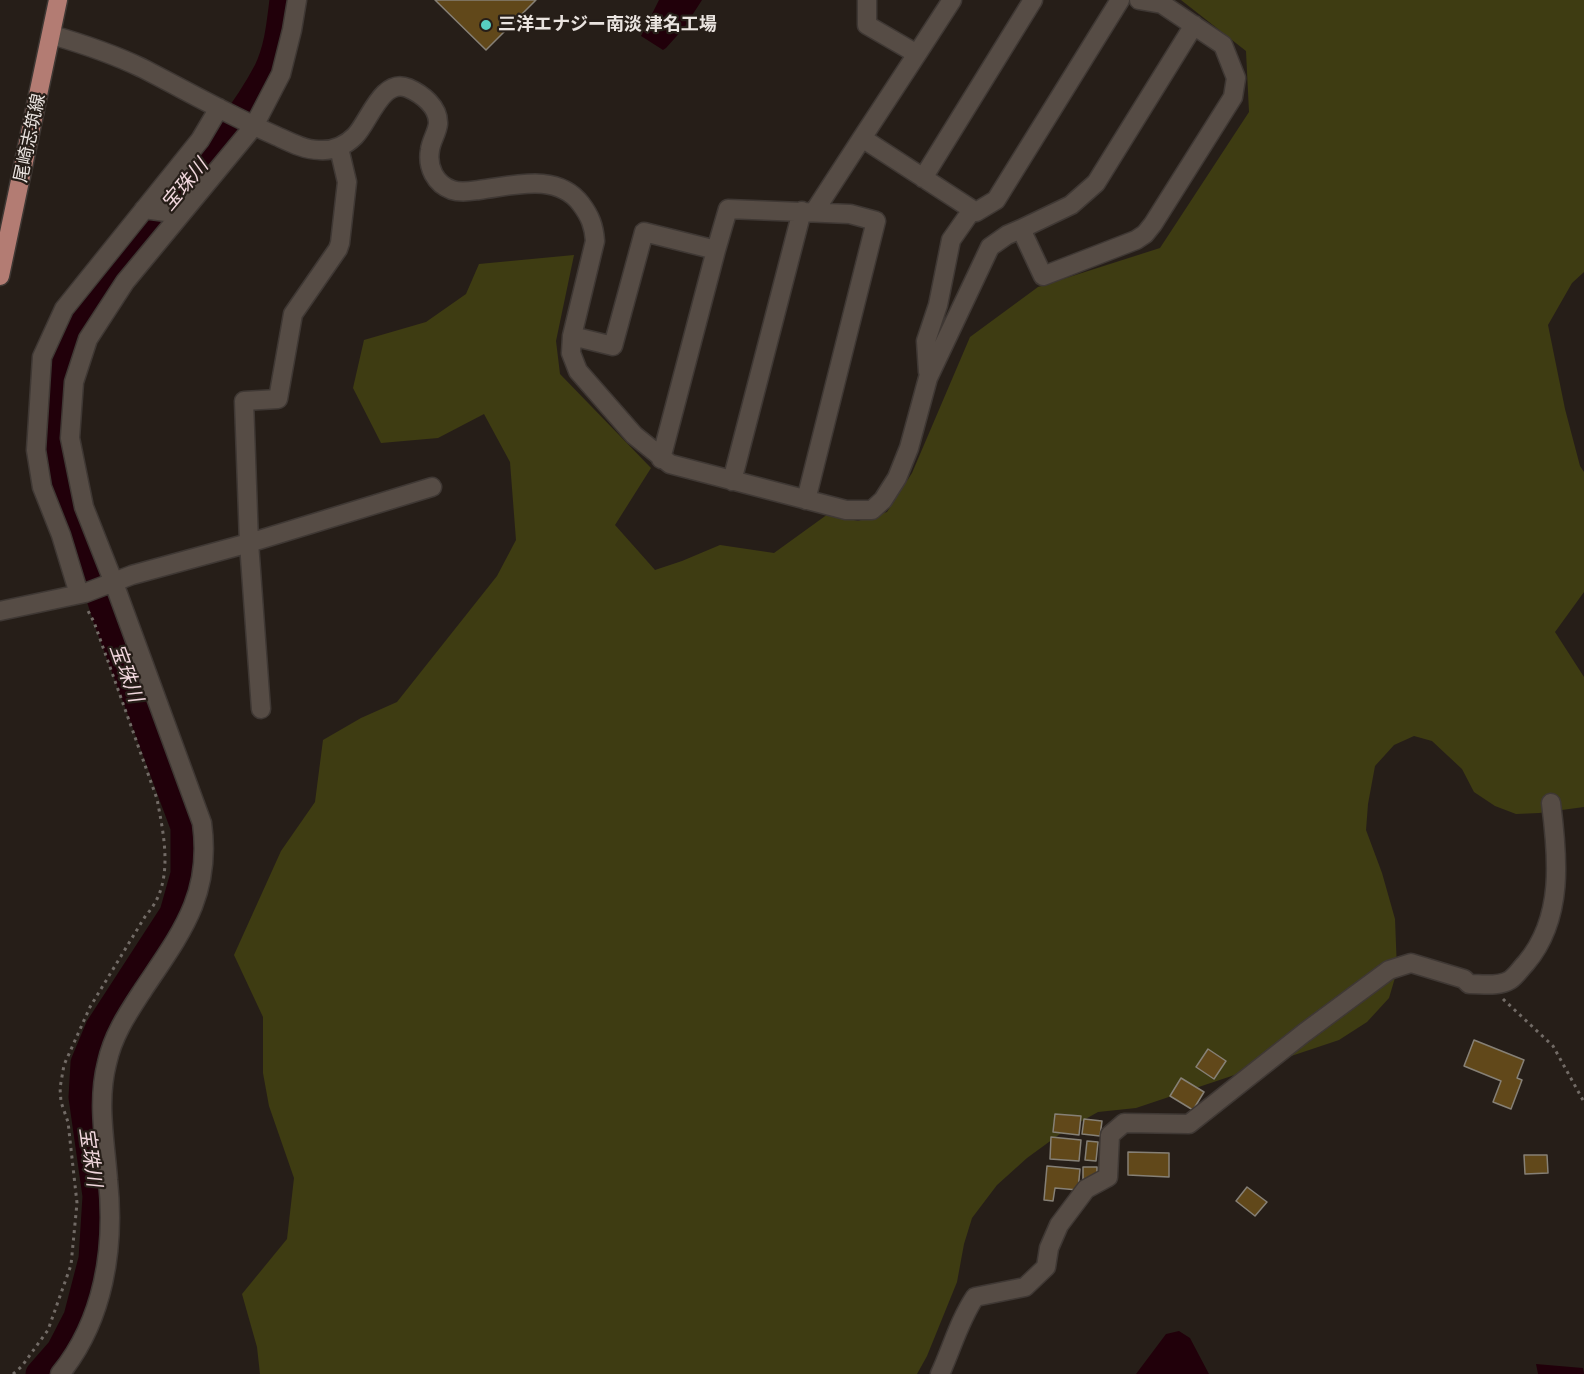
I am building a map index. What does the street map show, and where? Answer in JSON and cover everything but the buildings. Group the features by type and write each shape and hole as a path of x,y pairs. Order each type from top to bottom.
{"main road":[{"name":"尾崎志筑線","path":"0,276 58,0"}],"street":[{"path":"60,1374 81,1344 92,1321 106,1269 110,1204 102,1126 102,1094 109,1053 130,1009 192,909 201,886 205,852 202,823 84,507 70,438 74,382 88,339 125,282 251,125 281,74 297,0"},
{"path":"867,0 867,25 917,54"},
{"path":"732,481 808,212 862,138 952,0"},
{"path":"923,178 1033,0"},
{"path":"1021,229 1043,276 1136,240 1153,224 1233,97 1236,78 1223,45 1162,4 1139,0"},
{"path":"862,138 976,212 996,200 1118,1"},
{"path":"52,35 115,56 251,125 318,151 339,148 356,135 379,99 392,87 405,87 419,94 428,101 437,115 438,126 429,161 436,179 442,185 459,192 547,183 575,196 590,216 595,230 594,251 572,336 571,353 578,371 634,435 670,465 857,511 872,510 883,500 897,478 909,448 928,378 985,254 990,247 1007,235 1071,205 1096,183 1194,25"},
{"path":"82,593 42,487 36,450 42,357 64,309 200,140 221,109"},
{"path":"261,709 249,543 244,402 278,399 293,314 338,249 347,182 339,148"},
{"path":"144,209 181,214"},
{"path":"661,459 728,209 850,214 876,221 806,500"},
{"path":"928,378 926,341 938,305 951,240 972,210"},
{"path":"572,336 613,346 644,232 716,249"},
{"path":"0,610 82,593 132,575 249,543 432,487"},
{"path":"940,1374 962,1316 975,1297 1025,1287 1046,1267 1049,1248 1059,1225 1086,1189 1108,1177 1110,1135 1124,1123 1189,1124 1304,1033 1389,970 1411,963 1464,979 1469,984 1499,984 1511,980 1536,951 1549,918 1557,883 1557,850 1551,803"}],"path":[{"path":"13,1374 22,1366 48,1330 71,1265 77,1203 68,1122 61,1102 63,1065 90,1007 146,915 153,908 164,881 163,830 157,799 82,593"},
{"path":"1496,996 1505,1000 1553,1046 1584,1102"}],"shaded area":[{"path":"659,0 702,0 684,28 663,50 641,36"},
{"path":"1181,0 1584,0 1584,272 1572,283 1548,325 1565,409 1580,466 1584,472 1584,592 1555,632 1584,677 1584,807 1516,814 1495,806 1474,792 1462,769 1432,741 1414,736 1394,745 1375,766 1366,830 1382,873 1395,919 1397,971 1389,998 1367,1022 1339,1040 1136,1108 1098,1112 1064,1131 1027,1158 997,1185 972,1218 964,1244 957,1282 927,1356 917,1374 260,1374 257,1347 242,1294 287,1239 294,1178 269,1106 263,1073 263,1017 234,955 281,851 315,802 323,740 361,718 397,702 497,576 516,540 510,462 484,414 438,438 381,443 353,388 364,340 426,322 466,294 479,264 574,255 556,341 560,374 651,468 615,525 655,570 720,545 774,553 828,514 858,521 887,512 912,473 970,337 1038,287 1160,248 1249,112 1246,51"},
{"path":"1179,1331 1190,1338 1209,1374 1136,1374 1166,1334"},
{"path":"1536,1364 1583,1368 1584,1374 1538,1374"}],"waterway":[{"name":"宝珠川","path":"39,1374 60,1350 77,1317 92,1259 96,1196 82,1097 84,1063 99,1027 173,913 184,874 184,827 107,620 55,458 53,415 56,384 68,342 82,318 147,231 230,128 259,86 274,54 283,0"}],"place":[{"name":"三洋エナジー南淡 津名工場","path":"486,25"}]}
